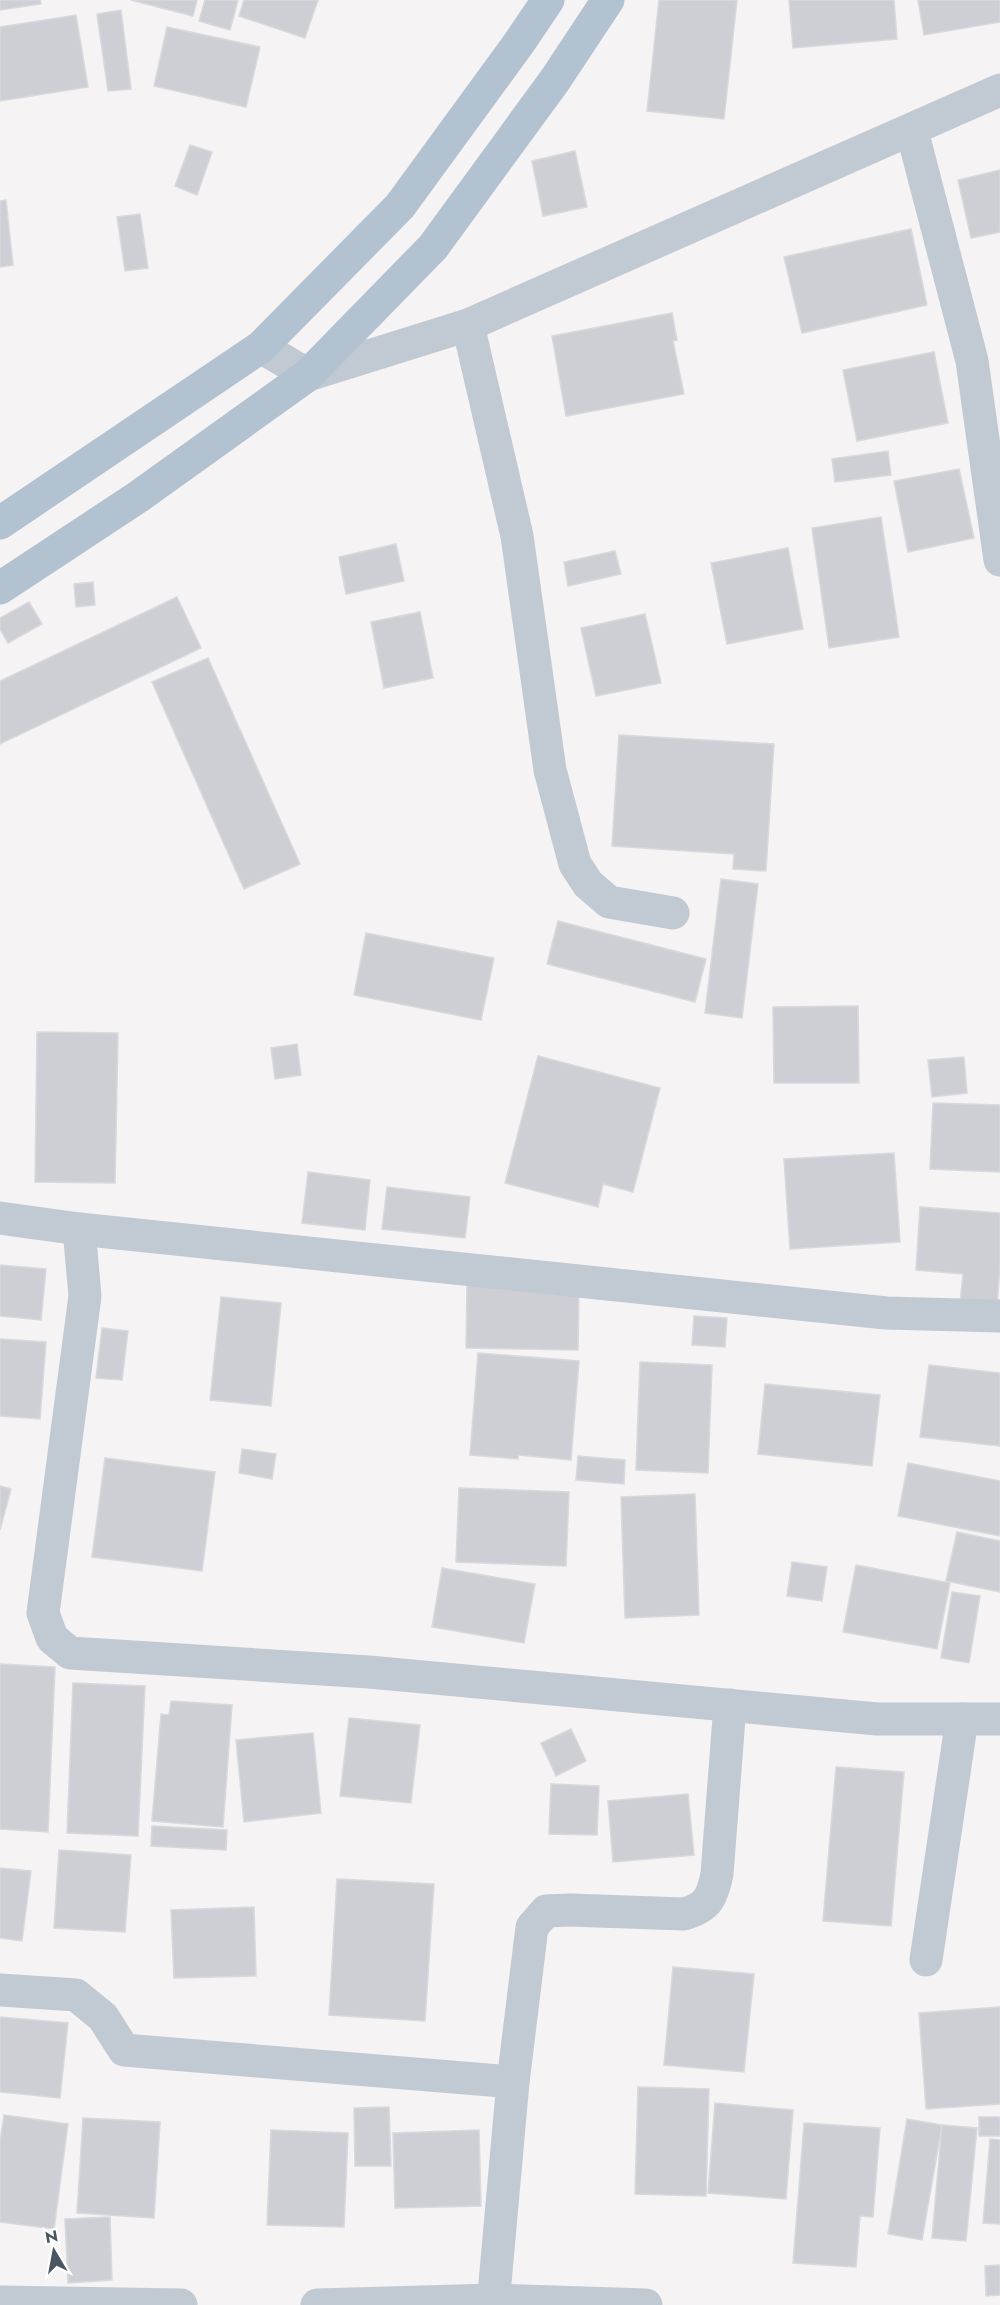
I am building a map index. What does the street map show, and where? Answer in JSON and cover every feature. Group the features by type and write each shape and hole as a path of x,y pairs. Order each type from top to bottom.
{"main road":[{"path":"0,523 261,347 400,206 548,0"},
{"path":"0,588 138,497 308,375 433,247 555,80 608,0"}],"street":[{"path":"261,347 308,375 468,325 912,131 1000,90"},
{"path":"912,131 972,361 1000,560"},
{"path":"468,325 517,536 550,770 575,864 588,884 609,902 673,913"},
{"path":"0,1218 79,1229 886,1313 1000,1316"},
{"path":"79,1229 85,1296 43,1613 52,1638 70,1653 369,1671 877,1719 1000,1719"},
{"path":"493,2303 513,2082 532,1928 546,1911 684,1914 700,1910 713,1894 717,1874 730,1706"},
{"path":"926,1960 962,1719"},
{"path":"0,1989 76,1995 104,2017 124,2050 513,2082"},
{"path":"0,2302 181,2305"},
{"path":"317,2305 493,2303 646,2305"}],"building":[{"path":"0,0 40,0 41,4 0,10"},
{"path":"131,0 197,0 193,16"},
{"path":"205,0 238,0 230,30 199,21"},
{"path":"244,0 318,0 305,38 239,16"},
{"path":"659,0 737,0 724,119 647,111"},
{"path":"789,0 894,0 897,39 793,48"},
{"path":"918,0 1000,0 1000,22 924,35"},
{"path":"121,10 131,89 108,91 97,14"},
{"path":"76,15 88,87 0,101 0,27"},
{"path":"167,27 260,47 246,107 154,86"},
{"path":"190,145 212,152 197,195 175,186"},
{"path":"575,151 587,207 543,216 532,161"},
{"path":"1000,170 1000,232 971,238 958,180"},
{"path":"6,200 13,265 0,267 0,201"},
{"path":"140,214 148,268 125,271 117,217"},
{"path":"911,229 927,305 802,333 784,257"},
{"path":"672,313 677,340 673,341 684,394 566,416 552,336"},
{"path":"934,352 948,423 857,441 843,370"},
{"path":"888,451 891,475 835,482 832,459"},
{"path":"959,469 974,538 908,552 894,481"},
{"path":"881,517 899,637 829,648 812,528"},
{"path":"396,544 404,581 346,594 339,557"},
{"path":"788,548 803,629 727,644 711,563"},
{"path":"615,551 621,574 568,586 564,562"},
{"path":"93,582 95,605 76,607 74,584"},
{"path":"177,597 201,648 0,744 0,681"},
{"path":"29,602 42,624 8,643 0,629 0,618"},
{"path":"420,612 433,678 384,688 371,622"},
{"path":"645,614 661,683 596,696 581,628"},
{"path":"208,658 300,864 244,889 152,682"},
{"path":"619,735 774,744 766,871 733,869 734,854 612,846"},
{"path":"721,879 758,884 742,1018 705,1013"},
{"path":"558,921 706,959 695,1002 547,964"},
{"path":"366,933 494,958 481,1020 354,995"},
{"path":"858,1006 859,1083 774,1083 773,1007"},
{"path":"37,1032 118,1033 115,1183 35,1182"},
{"path":"297,1044 301,1075 275,1079 271,1048"},
{"path":"538,1056 660,1088 633,1192 603,1184 598,1207 505,1183"},
{"path":"964,1057 967,1093 932,1097 928,1060"},
{"path":"933,1103 1000,1105 1000,1172 930,1169"},
{"path":"894,1153 900,1242 790,1249 784,1159"},
{"path":"308,1172 370,1180 365,1230 302,1223"},
{"path":"387,1187 470,1197 465,1238 382,1229"},
{"path":"920,1207 1000,1213 997,1306 960,1303 963,1274 916,1270"},
{"path":"0,1265 46,1269 41,1320 0,1316"},
{"path":"467,1285 579,1287 578,1350 466,1348"},
{"path":"221,1297 281,1303 271,1406 210,1400"},
{"path":"694,1316 727,1318 725,1347 692,1345"},
{"path":"102,1328 128,1331 122,1380 96,1378"},
{"path":"0,1339 46,1342 40,1419 0,1416"},
{"path":"478,1353 579,1361 571,1460 518,1455 518,1459 470,1455"},
{"path":"640,1362 712,1365 708,1473 636,1470"},
{"path":"929,1365 1000,1373 1000,1446 920,1437"},
{"path":"765,1384 880,1395 872,1466 758,1454"},
{"path":"242,1449 276,1454 272,1479 239,1473"},
{"path":"578,1456 625,1460 624,1484 576,1480"},
{"path":"105,1458 215,1472 202,1571 92,1557"},
{"path":"908,1463 1000,1481 1000,1536 898,1516"},
{"path":"0,1486 11,1489 0,1530"},
{"path":"459,1488 569,1492 566,1566 456,1562"},
{"path":"695,1494 699,1615 625,1618 621,1497"},
{"path":"957,1532 1000,1541 1000,1592 946,1581"},
{"path":"792,1562 827,1567 822,1601 787,1596"},
{"path":"856,1565 950,1583 937,1649 843,1632"},
{"path":"442,1568 535,1584 524,1643 432,1627"},
{"path":"952,1592 980,1596 969,1663 941,1658"},
{"path":"0,1664 55,1667 48,1832 0,1829"},
{"path":"73,1683 145,1686 138,1836 67,1833"},
{"path":"171,1701 232,1705 223,1827 152,1821 161,1714 169,1715"},
{"path":"349,1718 420,1725 411,1803 340,1796"},
{"path":"571,1729 586,1761 556,1776 541,1743"},
{"path":"313,1733 321,1813 244,1822 236,1740"},
{"path":"836,1767 904,1772 891,1926 823,1921"},
{"path":"551,1784 599,1786 597,1835 549,1834"},
{"path":"688,1794 694,1855 613,1862 608,1801"},
{"path":"152,1826 227,1830 226,1850 151,1846"},
{"path":"59,1850 131,1855 125,1932 54,1928"},
{"path":"0,1868 31,1871 22,1941 0,1938"},
{"path":"337,1879 434,1884 425,2021 329,2015"},
{"path":"254,1907 256,1976 174,1978 171,1910"},
{"path":"673,1967 754,1974 744,2072 664,2065"},
{"path":"1000,2007 1000,2104 926,2109 919,2013"},
{"path":"0,2017 68,2023 60,2098 0,2092"},
{"path":"638,2087 709,2089 706,2196 635,2194"},
{"path":"715,2103 793,2110 786,2199 708,2193"},
{"path":"389,2107 391,2166 355,2166 354,2108"},
{"path":"4,2115 68,2124 54,2229 0,2222 0,2142"},
{"path":"979,2117 1000,2117 1000,2136 979,2136"},
{"path":"83,2118 160,2122 154,2218 77,2213"},
{"path":"907,2119 942,2125 922,2240 888,2234"},
{"path":"804,2123 880,2128 873,2217 860,2216 856,2267 793,2263"},
{"path":"942,2125 977,2128 966,2241 932,2238"},
{"path":"271,2130 348,2133 344,2227 267,2225"},
{"path":"479,2130 481,2206 395,2208 393,2133"},
{"path":"990,2139 1000,2140 1000,2224 983,2223"},
{"path":"110,2217 112,2280 68,2283 65,2219"},
{"path":"1000,2265 1000,2295 986,2296 985,2266"}]}
